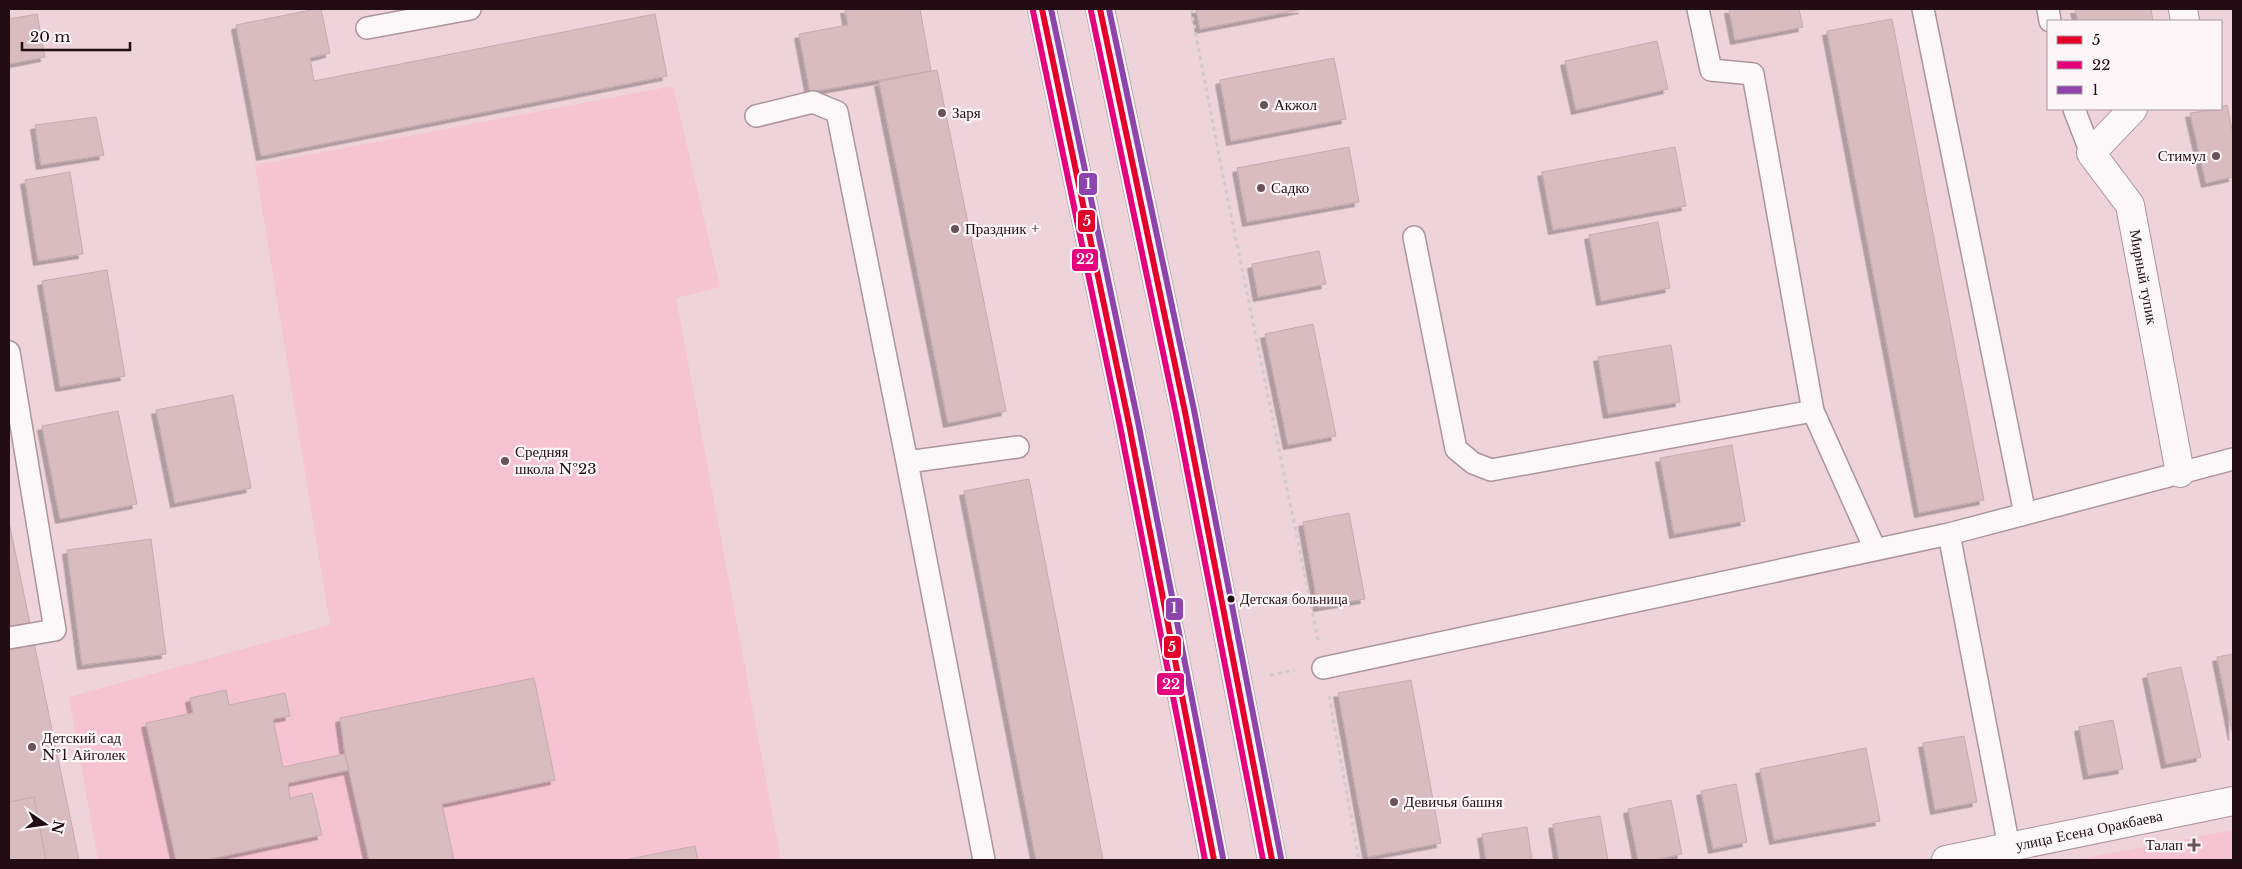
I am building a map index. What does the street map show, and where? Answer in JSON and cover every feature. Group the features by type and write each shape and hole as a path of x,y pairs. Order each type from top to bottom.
{"main road":[{"path":"1042,9 1131,433 1214,860"},
{"path":"1100,9 1185,412 1272,860"}],"street":[{"path":"2091,153 2132,110"},
{"name":"Мирный тупик","path":"2091,153 2130,205 2180,473"},
{"name":"улица Есена Оракбаева","path":"1946,860 1980,857 2009,847 2233,802"}],"lane":[{"path":"367,28 470,9"},
{"path":"1698,9 1711,70 1754,74 1813,411 1875,549"},
{"path":"1923,9 2025,514"},
{"path":"756,116 813,102 838,112 984,860"},
{"path":"2074,110 2091,153"},
{"path":"1414,237 1456,449 1473,463 1491,470 1813,411"},
{"path":"9,352 55,630 9,638"},
{"path":"907,462 1018,447"},
{"path":"1324,668 1949,534 2233,459"},
{"path":"1949,534 2009,847"}],"path":[{"path":"1191,9 1221,166 1324,668 1358,860"},
{"path":"1238,682 1289,670 1324,668"}],"shaded area":[{"name":"Средняя школа №23","path":"673,86 720,287 676,298 781,860 98,860 69,697 330,625 255,165"},
{"name":"Талап","path":"2233,830 2233,860 2075,860"}],"building":[{"path":"321,9 330,53 310,58 314,81 655,14 667,76 261,156 236,25"},
{"path":"845,9 920,9 931,71 810,92 799,34 848,25"},
{"path":"1196,9 1303,9 1200,29"},
{"path":"1729,9 1799,9 1803,27 1735,40"},
{"path":"2075,9 2151,9 2153,20 2078,20"},
{"path":"37,14 45,57 9,64 9,19"},
{"path":"1892,19 1984,500 1919,513 1827,31"},
{"path":"1657,41 1668,89 1576,110 1565,61"},
{"path":"1334,58 1346,119 1231,141 1220,80"},
{"path":"937,70 1006,411 948,423 879,82"},
{"name":"Стимул","path":"2227,105 2233,134 2233,177 2206,183 2190,113 2222,110 2222,107"},
{"path":"96,117 104,155 41,165 35,125"},
{"path":"1349,147 1359,202 1247,222 1237,168"},
{"path":"1675,147 1686,206 1553,230 1542,172"},
{"path":"70,172 83,254 38,261 25,180"},
{"path":"1658,222 1670,288 1601,301 1589,235"},
{"path":"1319,251 1326,284 1258,297 1252,264"},
{"path":"107,270 125,376 60,387 42,281"},
{"path":"1313,324 1336,436 1288,445 1265,334"},
{"path":"1671,345 1680,402 1608,414 1598,357"},
{"path":"233,395 251,488 175,503 156,410"},
{"path":"118,411 137,504 60,519 42,426"},
{"path":"1732,445 1745,521 1674,534 1660,458"},
{"path":"1029,479 1103,860 1036,860 964,491"},
{"path":"1349,513 1365,599 1318,607 1303,522"},
{"name":"Детский сад №1 Айголек","path":"9,522 79,860 9,860"},
{"path":"151,539 166,654 82,665 67,550"},
{"path":"2233,654 2233,736 2217,657"},
{"path":"2181,667 2201,757 2166,764 2147,674"},
{"path":"534,678 555,780 442,804 454,860 369,860 345,754 340,718"},
{"path":"1411,680 1441,843 1368,857 1338,693"},
{"path":"226,690 229,705 285,693 290,716 273,719 283,767 345,754 349,770 288,783 290,798 312,793 322,835 205,860 176,860 146,723 193,713 190,698"},
{"path":"2113,720 2123,769 2088,775 2079,727"},
{"path":"1964,736 1977,802 1935,810 1923,743"},
{"path":"1866,748 1880,821 1774,840 1760,769"},
{"path":"1736,784 1747,842 1713,849 1701,791"},
{"path":"34,797 46,860 9,860 9,802"},
{"path":"1671,800 1682,854 1654,860 1638,860 1628,809"},
{"path":"1600,816 1608,860 1559,860 1553,824"},
{"path":"1527,827 1532,860 1486,860 1482,834"},
{"path":"695,846 698,860 625,860"}],"transit line":[{"name":"5","path":"1042,9 1129,424 1214,860"},
{"name":"1","path":"1051,9 1138,422 1223,858"},
{"name":"5","path":"1100,9 1185,412 1272,860"},
{"name":"1","path":"1109,9 1194,410 1281,858"},
{"name":"22","path":"1033,11 1120,426 1205,860"},
{"name":"22","path":"1091,11 1176,414 1263,860"}],"place":[{"name":"Акжол","path":"1264,105"},
{"name":"Заря","path":"942,113"},
{"name":"Стимул","path":"2216,156"},
{"name":"Садко","path":"1261,188"},
{"name":"Праздник +","path":"955,229"},
{"name":"Средняя школа №23","path":"505,461"},
{"name":"Детская больница","path":"1231,599"},
{"name":"Детский сад №1 Айголек","path":"32,747"},
{"name":"Девичья башня","path":"1394,802"},
{"name":"Талап","path":"2194,845"}]}
